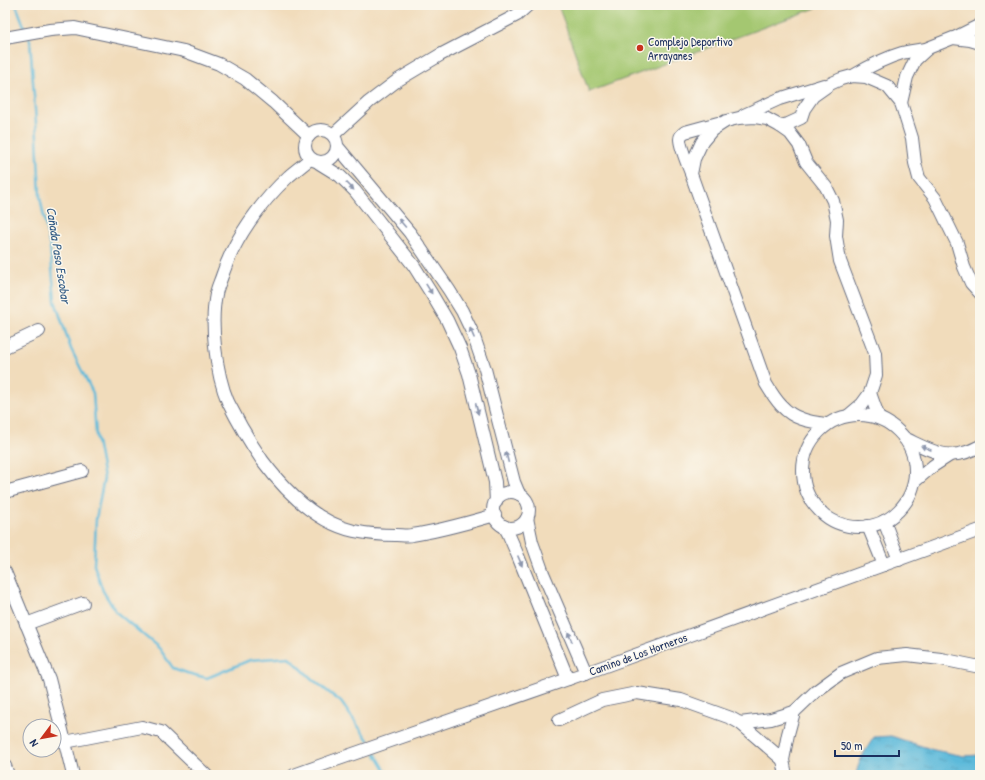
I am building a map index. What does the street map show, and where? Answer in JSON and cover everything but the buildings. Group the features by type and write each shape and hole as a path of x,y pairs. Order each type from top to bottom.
{"street":[{"path":"335,141 369,102 398,80 440,55 517,16 528,5"},
{"path":"739,118 780,98 830,84 852,76 885,59 902,53 928,48 980,25"},
{"path":"7,38 50,30 75,28 184,51 219,64 245,79 292,118 309,136"},
{"path":"952,38 980,43"},
{"path":"901,103 907,77 915,60 928,48"},
{"path":"852,76 866,77 887,86 901,103 912,138 915,163 919,178 935,198 957,243 964,267 971,283 980,293"},
{"path":"887,86 897,84 907,77"},
{"path":"799,145 800,118 804,110 813,96 830,84"},
{"path":"827,424 800,419 786,410 774,398 766,384 681,146 679,139 685,132 739,118 755,117 767,119 790,133 799,145 806,162 826,187 833,201 837,220 836,236 840,261 875,353 876,375 870,393 862,404 849,415 827,424 810,442 804,458 803,477 808,494 818,510 833,520 850,526 868,526 884,521 895,514 903,504 910,494 914,482 914,466 911,451 904,438 893,426 879,418 864,415 849,415"},
{"path":"780,126 800,118"},
{"path":"692,174 694,159 702,142 712,130 726,121"},
{"path":"504,526 512,528 525,522 529,509 514,482 485,369 473,334 462,311 410,233 328,132 323,130 313,132 306,140 305,150 307,155 340,176 355,191 414,266 432,293 447,320 460,348 469,374 495,482 495,515 497,520 504,526 508,533 568,679"},
{"path":"335,141 337,151 332,158 324,162 315,161 289,177 269,198 250,221 234,247 225,267 216,294 213,319 215,346 221,377 228,401 258,454 273,474 289,492 310,510 332,524 354,531 376,535 410,535 453,527 495,515"},
{"path":"414,266 427,257"},
{"path":"5,347 39,331"},
{"path":"469,374 485,369"},
{"path":"870,393 879,418"},
{"path":"800,419 806,429 810,442"},
{"path":"904,438 935,452 950,455 963,453 980,446"},
{"path":"914,482 933,466 950,455"},
{"path":"5,492 82,471"},
{"path":"496,502 498,498 506,493 510,492 520,494"},
{"path":"527,518 532,542 543,573 586,673"},
{"path":"884,521 898,560"},
{"path":"868,526 884,565"},
{"name":"Camino de Los Horneros","path":"294,775 586,673 980,530"},
{"path":"5,572 48,679 73,775"},
{"path":"26,624 83,603"},
{"path":"740,723 771,719 794,712 815,692 840,673 876,658 907,655 941,659 980,667"},
{"path":"558,720 602,700 637,693 681,700 731,718 740,723 783,760"},
{"path":"786,775 783,760 794,712"},
{"path":"65,742 142,727 161,732 206,775"},
{"path":"5,766 8,775"}],"green space":[{"name":"Complejo Deportivo Arrayanes","path":"558,5 824,5 589,92"}],"water":[{"path":"891,736 934,750 964,756 980,755 980,775 856,775 861,760 874,737"}],"waterway":[{"name":"Cañada Paso Escobar","path":"16,5 26,31"},
{"name":"Cañada Paso Escobar","path":"29,38 40,197 50,248 55,301 71,349 93,393 96,436 104,478 96,519 94,565 103,591 116,612 159,648 173,668 187,673 207,678 250,660 289,657 312,679 341,702 368,740"},
{"path":"375,753 388,775"}],"place":[{"name":"Complejo Deportivo Arrayanes","path":"640,48"}]}
